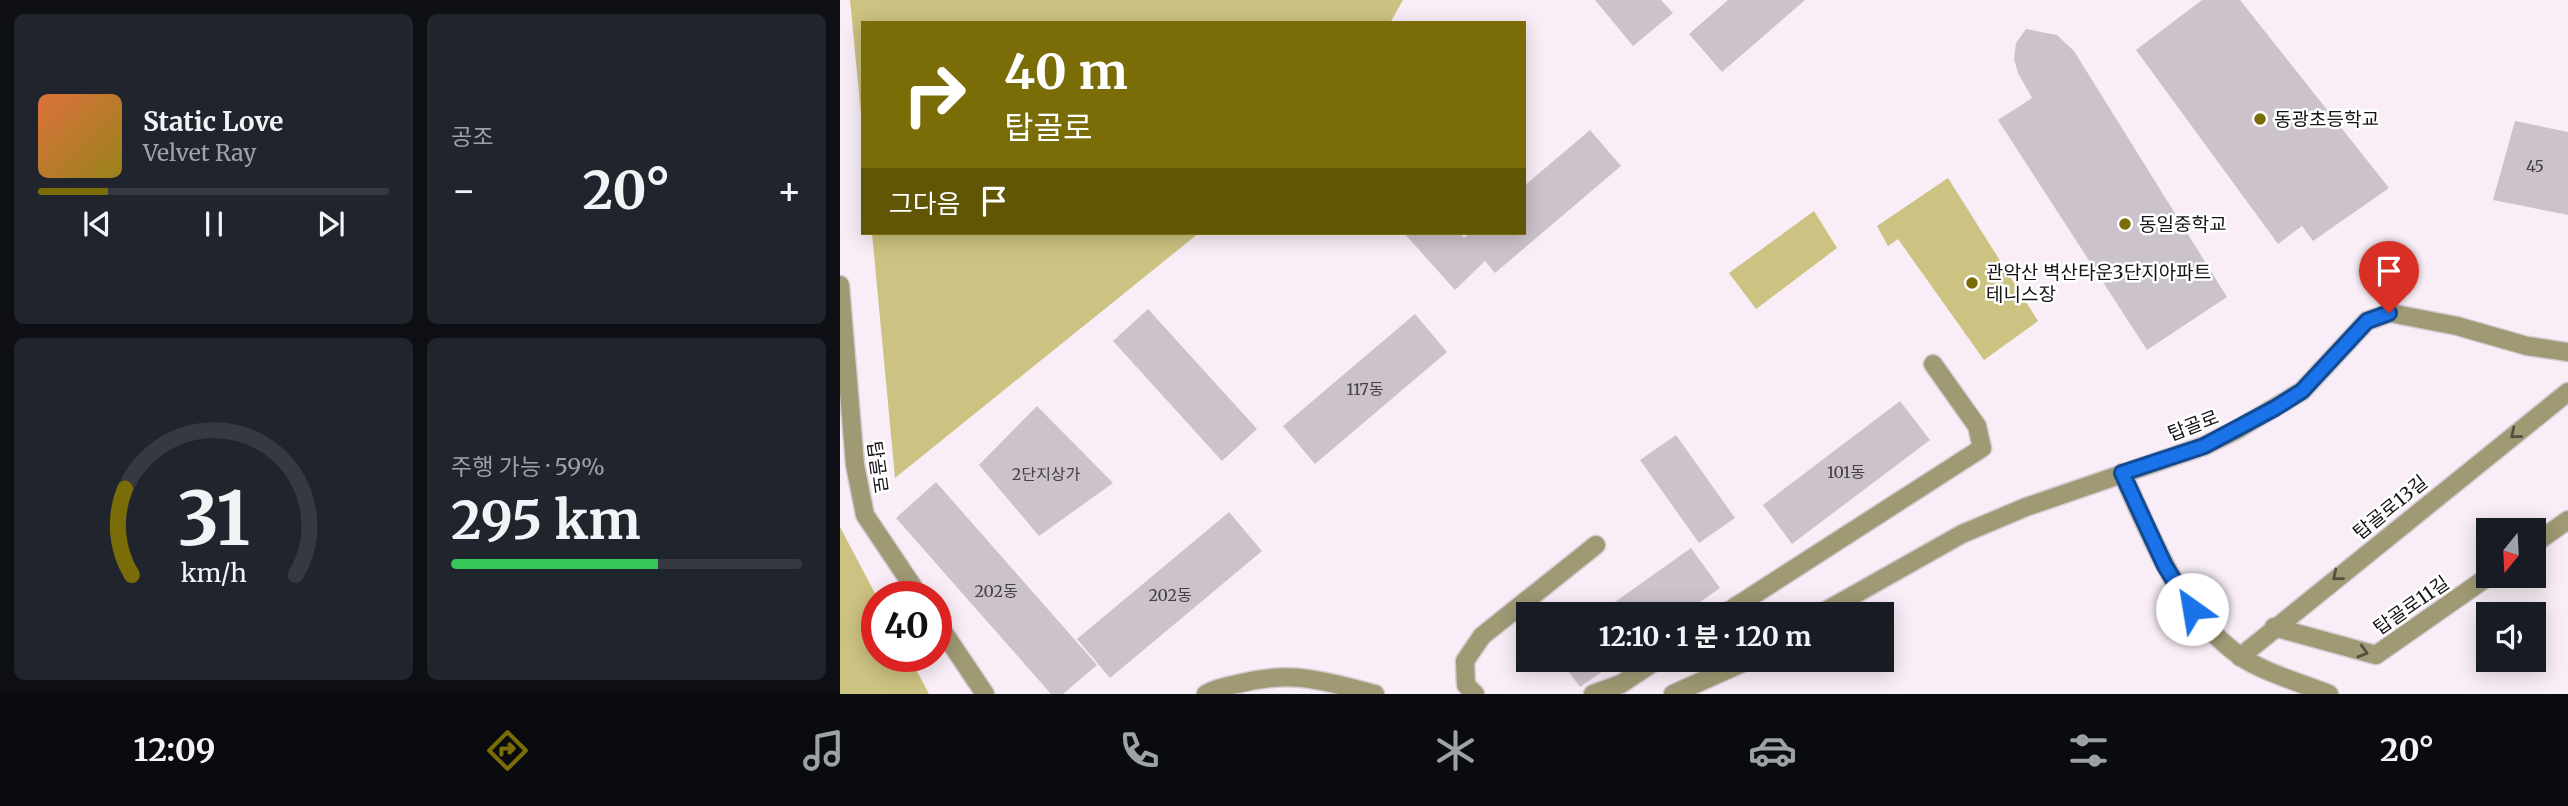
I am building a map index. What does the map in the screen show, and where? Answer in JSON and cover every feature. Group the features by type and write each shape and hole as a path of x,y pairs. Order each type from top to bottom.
{"street":[{"name":"탑골로","path":"840,285 855,465 865,515 909,581"},
{"name":"탑골로","path":"1841,602 1962,534 2026,507 2204,446 2302,391 2367,321 2389,313 2568,352"},
{"path":"1743,602 1982,448 1977,426 1933,364"},
{"name":"탑골로13길","path":"2240,657 2274,626 2568,392"},
{"path":"2122,473 2165,566 2192,609 2240,657 2329,694"},
{"path":"2546,536 2568,520"},
{"path":"1475,694 1466,685 1465,661 1482,635 1596,545"},
{"name":"탑골로11길","path":"2274,626 2376,655 2476,585"},
{"path":"952,645 985,694"},
{"path":"1593,694 1622,684 1640,672"},
{"path":"1673,694 1722,672"},
{"path":"1206,694 1214,689 1263,677 1307,676 1375,694"}],"shaded area":[{"path":"850,0 1403,0 1391,21 861,21 861,114"},
{"name":"관악산 벽산타운3단지아파트 테니스장","path":"1948,178 2038,321 1984,360 1898,239 1888,246 1877,226"},
{"path":"1814,211 1837,248 1756,309 1729,273"},
{"path":"872,235 1197,235 895,478"},
{"path":"840,527 869,581 861,581 861,672 917,672 929,694 840,694"}],"building":[{"path":"1595,0 1661,0 1673,13 1633,46"},
{"path":"1728,0 1805,0 1722,72 1689,34"},
{"name":"동광초등학교","path":"2202,0 2240,0 2389,188 2313,241 2302,226 2278,244 2136,50"},
{"name":"동일중학교","path":"2026,29 2057,35 2074,51 2227,297 2147,350 1998,120 2032,98 2018,73 2014,59 2016,43"},
{"path":"2515,121 2568,132 2568,215 2493,200"},
{"path":"1590,130 1621,166 1495,273 1485,261 1455,290 1406,235 1461,235 1464,238 1468,235 1526,235 1526,184"},
{"path":"1148,309 1257,429 1222,461 1113,341"},
{"path":"1415,314 1447,352 1315,464 1283,426"},
{"path":"1900,401 1930,440 1792,544 1763,505"},
{"path":"1037,406 1113,483 1039,536 979,465"},
{"path":"1676,435 1735,518 1699,543 1640,460"},
{"path":"936,482 1097,665 1063,694 1051,694 896,518"},
{"path":"1229,512 1262,551 1110,678 1077,639"},
{"path":"1691,548 1720,588 1700,602 1615,602"},
{"path":"1569,672 1602,672 1580,687"}],"place":[{"name":"동광초등학교","path":"2260,119"},
{"name":"동일중학교","path":"2125,224"},
{"name":"관악산 벽산타운3단지아파트 테니스장","path":"1972,283"}],"route":[{"path":"2192,609 2165,566 2122,473 2204,446 2275,408 2302,391 2367,321 2389,313"}]}
